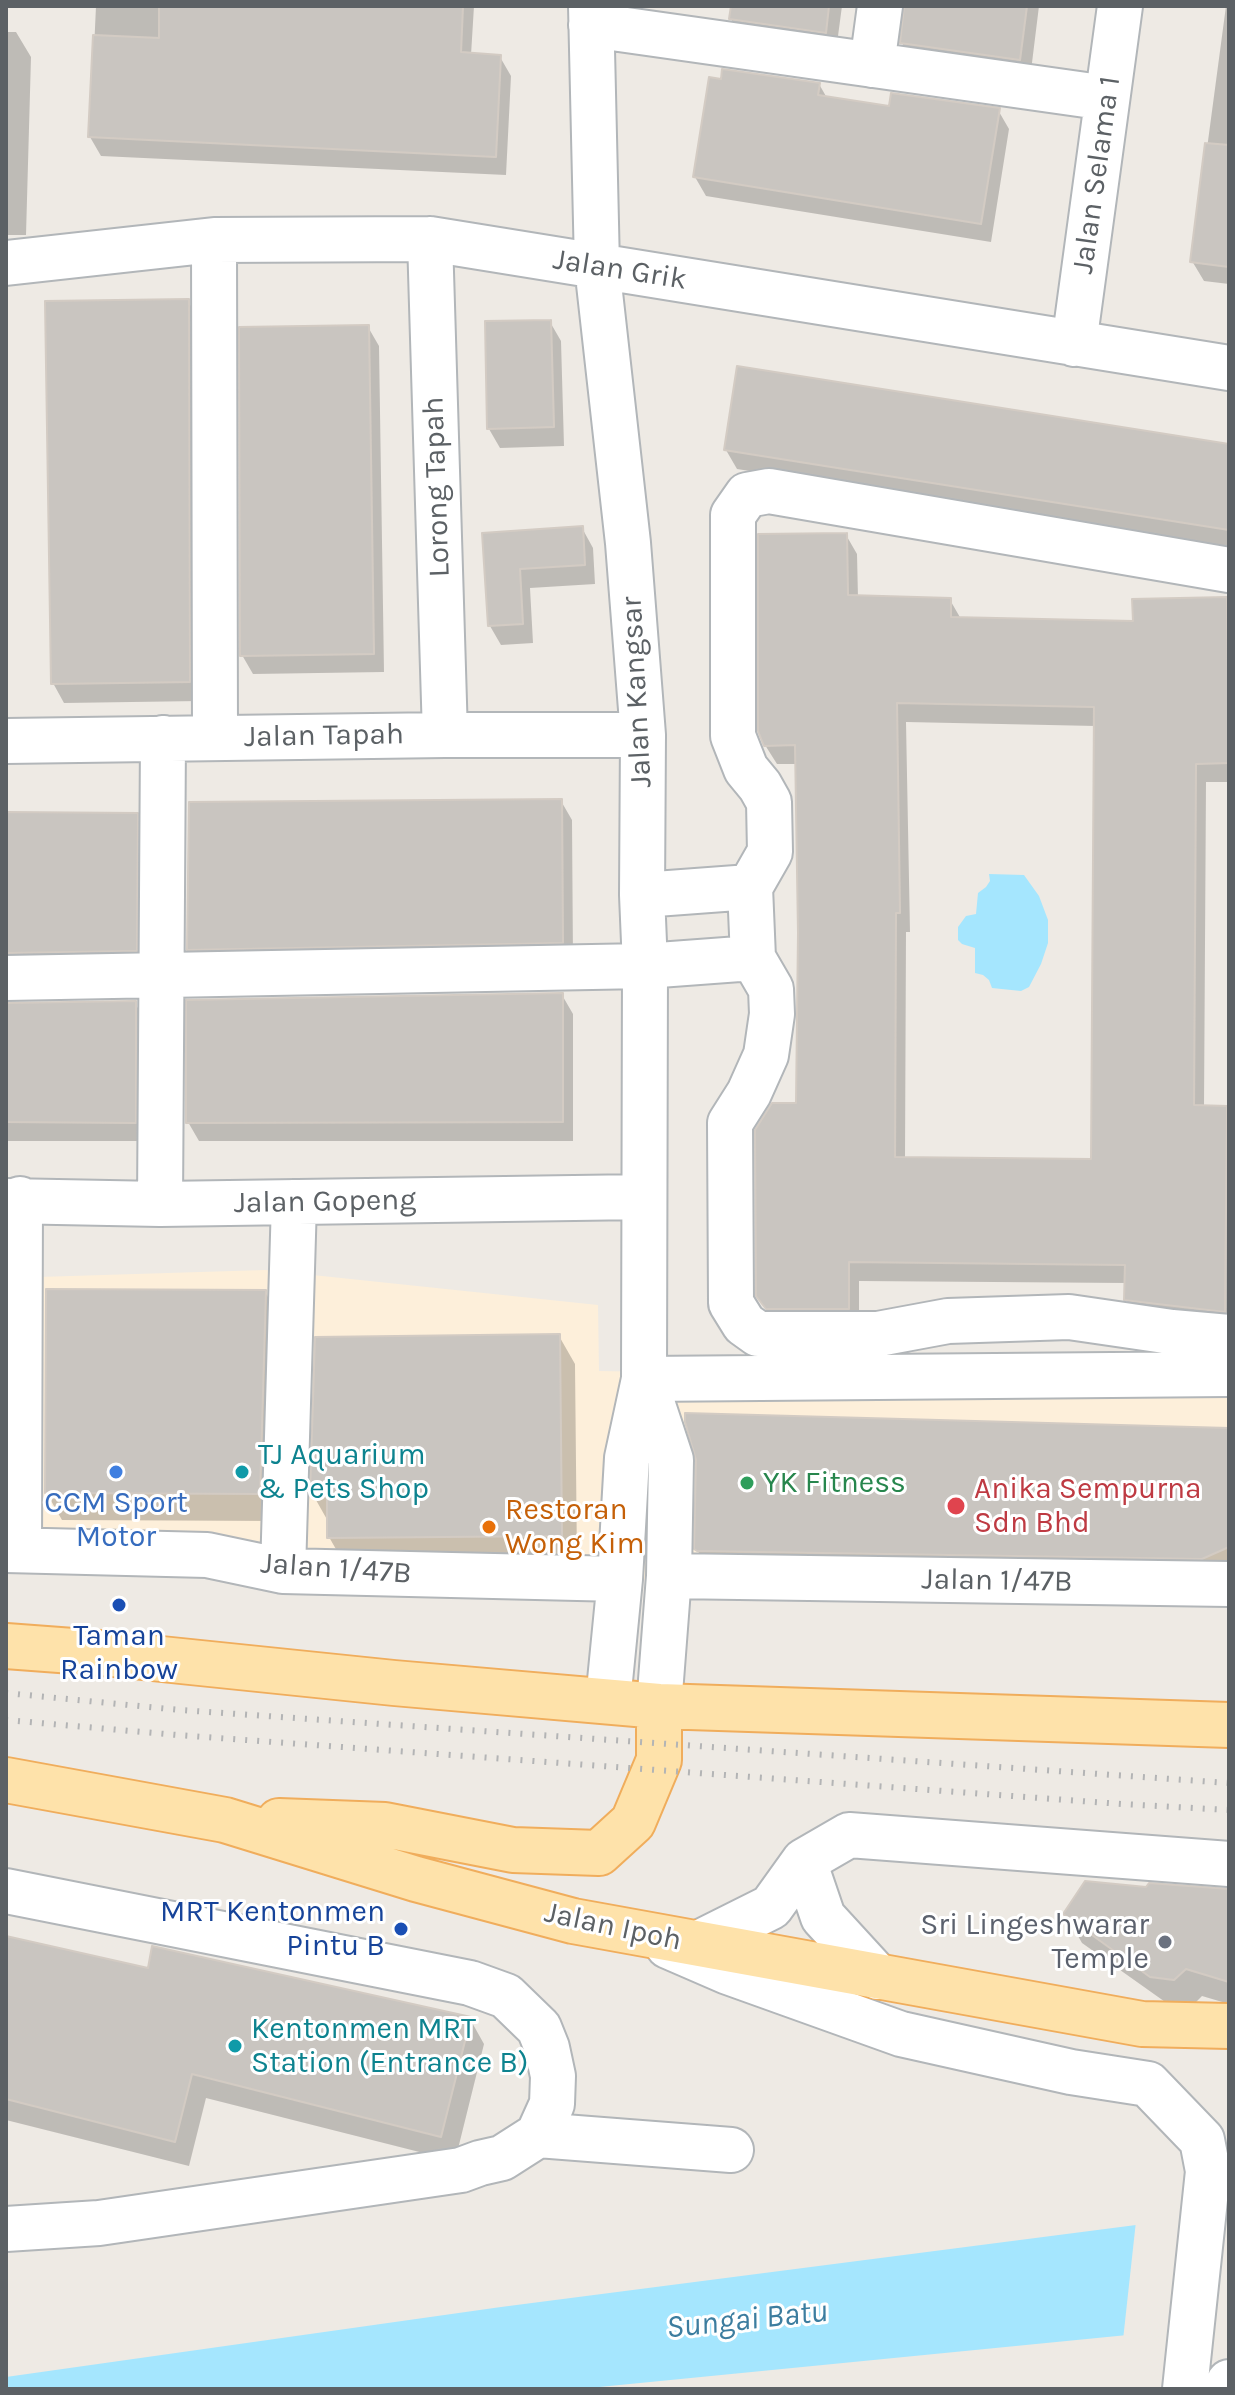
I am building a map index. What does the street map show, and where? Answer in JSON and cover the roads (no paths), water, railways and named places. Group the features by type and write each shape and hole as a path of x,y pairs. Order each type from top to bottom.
{"main road":[{"path":"6,1646 659,1706 1229,1725"},
{"path":"225,1820 385,1825 513,1850 599,1853 633,1822 659,1760 659,1706"},
{"name":"Jalan Ipoh","path":"6,1780 225,1820 430,1883 573,1921 1142,2024 1229,2026"}],"street":[{"path":"872,65 880,6"},
{"name":"Jalan Selama 1","path":"1074,344 1120,6"},
{"path":"591,16 872,65 1107,98"},
{"name":"Jalan Kangsar","path":"591,16 597,266 628,543 643,735 644,1379 627,1458 620,1579 608,1701"},
{"name":"Jalan Grik","path":"6,263 214,240 430,239 1229,368"},
{"name":"Lorong Tapah","path":"430,239 445,735"},
{"path":"214,240 215,737"},
{"path":"1229,570 769,491 747,495 733,515 733,736 746,769 769,802 770,852 750,887 753,958 771,989 772,1014 766,1055 749,1093 730,1123 731,1303 744,1324 758,1334 878,1334 948,1321 1069,1317 1229,1337"},
{"name":"Jalan Tapah","path":"6,741 643,735"},
{"path":"160,1204 163,738"},
{"path":"642,895 750,887"},
{"path":"6,978 645,966 753,958"},
{"name":"Jalan Gopeng","path":"13,1200 160,1204 643,1197"},
{"path":"12,1550 13,1200"},
{"path":"283,1571 294,1202"},
{"path":"644,1379 1229,1374"},
{"name":"Jalan Kangsar","path":"644,1379 671,1460 669,1576 659,1706"},
{"name":"Jalan 1/47B","path":"12,1550 207,1555 283,1571 620,1579"},
{"name":"Jalan 1/47B","path":"669,1576 1229,1584"},
{"path":"697,1944 771,1907 804,1861 849,1835 1229,1864"},
{"path":"804,1861 823,1917 878,1977"},
{"path":"6,1891 470,1983 506,1996 539,2028 553,2076 552,2104 538,2135 502,2158 461,2170 99,2223 6,2229"},
{"path":"636,1932 728,1972 901,2034 1071,2072 1148,2084 1202,2140 1208,2171 1185,2389"},
{"path":"538,2135 731,2150"},
{"path":"1228,2389 1229,2382"}],"water":[{"path":"989,874 1024,875 1039,896 1048,920 1048,943 1041,964 1029,987 1021,991 992,988 989,980 975,973 975,948 958,940 958,927 966,916 976,914 978,893 990,881"},
{"name":"Sungai Batu","path":"1229,2213 1229,2325 579,2389 6,2389 6,2377 501,2307"}],"railway":[{"path":"6,1693 180,1710 1229,1783"},
{"path":"6,1720 177,1735 1229,1810"}],"place":[{"name":"CCM Sport Motor","path":"116,1472"},
{"name":"TJ Aquarium & Pets Shop","path":"242,1472"},
{"name":"YK Fitness","path":"747,1483"},
{"name":"Anika Sempurna Sdn Bhd","path":"956,1506"},
{"name":"Restoran Wong Kim","path":"489,1527"},
{"name":"Taman Rainbow","path":"119,1605"},
{"name":"MRT Kentonmen Pintu B","path":"401,1929"},
{"name":"Sri Lingeshwarar Temple","path":"1165,1942"},
{"name":"Kentonmen MRT Station (Entrance B)","path":"235,2046"}]}
